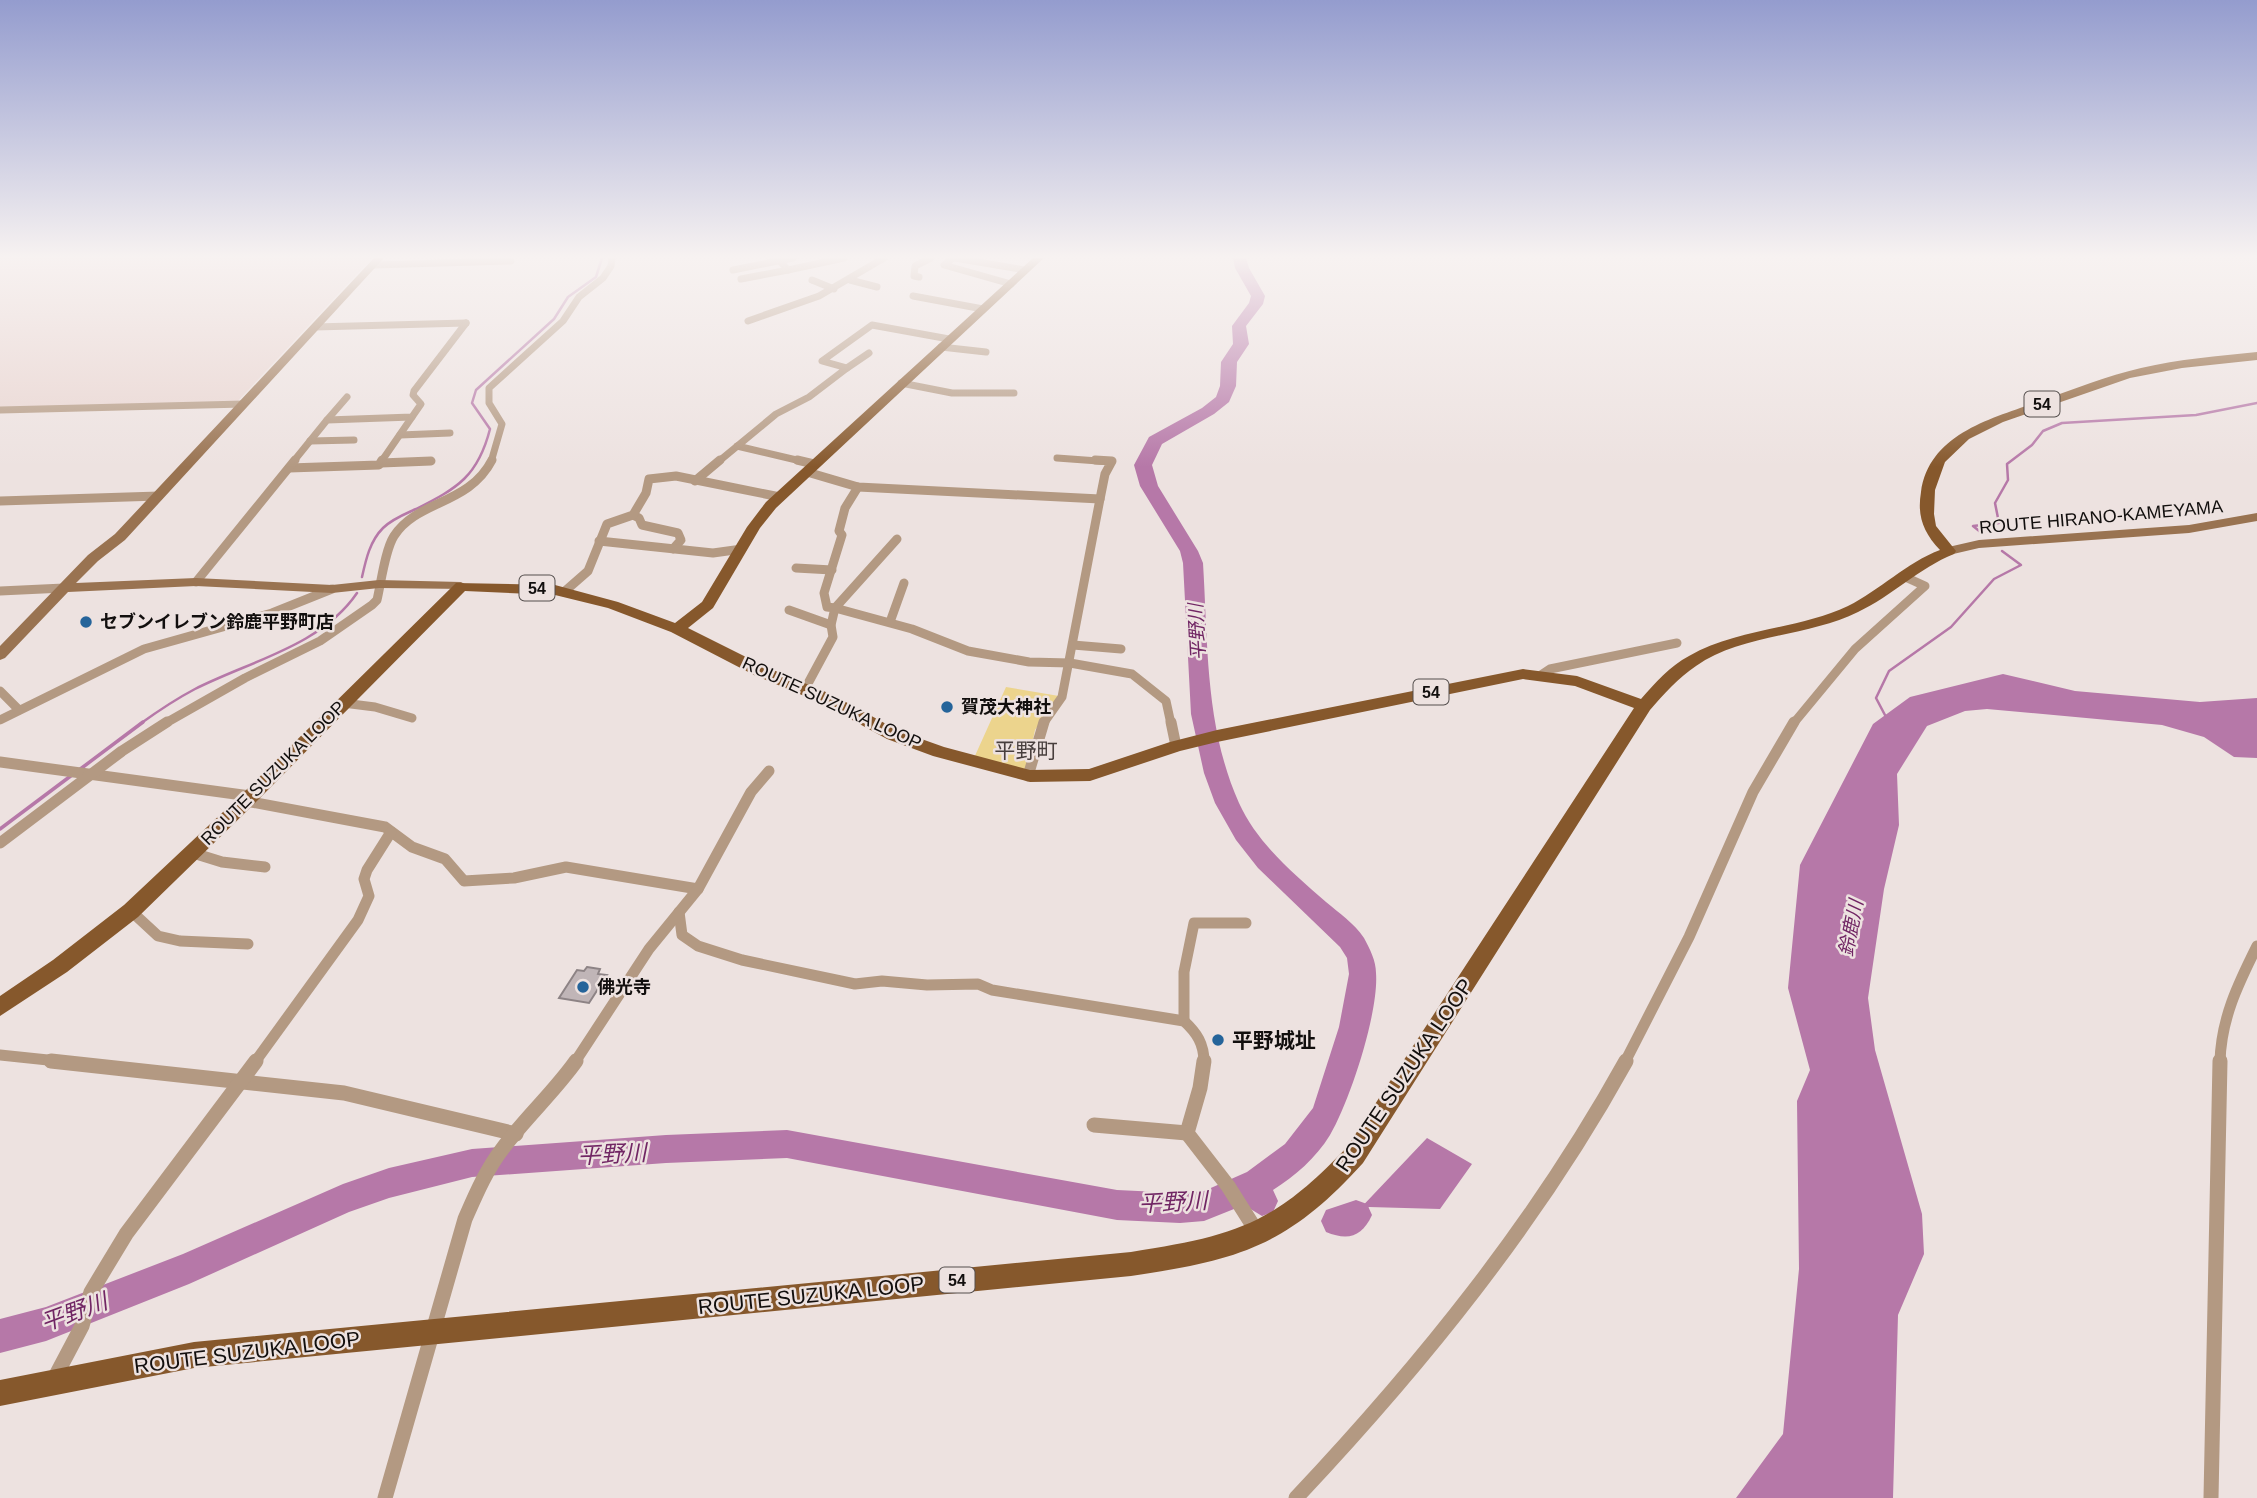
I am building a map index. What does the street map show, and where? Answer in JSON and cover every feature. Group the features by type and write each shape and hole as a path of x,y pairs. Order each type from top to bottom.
{"main road":[{"path":"677,629 708,605 759,520 780,497 962,328"},
{"name":"54","path":"1949,551 1927,527 1927,492 1931,476 1940,459 1969,433 2037,406 2144,371 2257,356"},
{"name":"ROUTE SUZUKA LOOP","path":"0,1394 194,1355 1131,1264 1195,1254 1257,1233 1286,1218 1332,1181 1355,1155 1644,706 1671,675 1701,654 1731,642 1797,627 1852,610 1926,560 1949,551"},
{"name":"ROUTE SUZUKA LOOP","path":"0,1007 60,966 131,911 248,799 461,586 542,589 612,605 677,629 760,671 805,689 893,735 939,752 1028,776 1049,778 1090,775 1175,746 1215,736 1523,674 1541,675 1596,687 1644,706"}],"street":[{"path":"0,655 93,558 120,537 313,328"},
{"path":"381,463 421,404 414,391 463,328"},
{"path":"0,844 90,774 161,726 245,678 337,631 372,605 377,600 379,584 396,530 405,522 464,492 480,480 497,449 502,424 486,399 489,388 555,328"},
{"path":"847,368 822,361 868,328"},
{"path":"884,328 986,352"},
{"path":"695,481 776,414 808,397 869,353"},
{"path":"901,383 952,393 1014,393"},
{"path":"196,582 346,397"},
{"path":"0,410 244,404"},
{"path":"327,420 412,417"},
{"path":"400,435 450,433"},
{"path":"310,441 354,440"},
{"path":"737,446 811,468 858,487 1100,499"},
{"path":"1028,776 1040,730 1062,697 1105,474 1112,461 1057,458"},
{"path":"289,468 431,461"},
{"path":"564,592 588,571 607,524 633,515 646,493 649,474 676,476 780,497"},
{"path":"858,487 846,503 840,519 839,531 842,535 824,593 827,607 890,622 968,651 1029,662 1070,663 1132,674 1166,701 1175,746"},
{"path":"0,501 159,496"},
{"path":"633,515 639,518 642,525 678,533 681,540 673,549"},
{"name":"ROUTE HIRANO-KAMEYAMA","path":"1949,551 1979,544 2189,529 2257,517"},
{"path":"805,689 833,637 831,625 835,608 897,539"},
{"path":"599,541 715,553 741,549"},
{"path":"796,568 832,570"},
{"path":"1296,1498 1399,1384 1493,1267 1584,1134 1679,956 1761,776 1801,713 1868,634 1925,586 1903,576"},
{"path":"0,591 196,582 331,589 379,584 461,586"},
{"path":"890,622 904,583"},
{"path":"0,720 144,649 272,612 331,589"},
{"path":"789,610 831,625"},
{"path":"1541,675 1550,669 1677,643"},
{"path":"1073,645 1121,649"},
{"path":"0,691 19,710"},
{"path":"343,703 375,707 412,718"},
{"path":"0,762 248,799 384,827 412,847 445,859 464,881 514,878 566,867 698,888"},
{"path":"385,1498 465,1219 483,1177 504,1146 562,1081 607,1018 649,949 698,888 733,829 751,792 769,771"},
{"path":"52,1382 82,1326 90,1292 126,1234 322,973 358,920 369,896 365,879 367,870 391,832"},
{"path":"193,853 222,862 265,867"},
{"path":"131,911 158,936 180,941 248,944"},
{"path":"679,912 682,934 698,946 800,974 855,984 883,981 927,985 978,984 992,990 1184,1021 1200,1037 1206,1059 1187,1133"},
{"path":"1184,1021 1184,972 1194,923 1246,923"},
{"path":"2211,1498 2220,1047 2231,998 2257,946"},
{"path":"0,1055 378,1099 443,1117 489,1124 516,1133"},
{"path":"1094,1125 1187,1133 1228,1186 1257,1233"}],"shaded area":[{"path":"0,328 306,328 237,402 0,409"},
{"path":"1006,687 1059,696 1035,730 1026,772 974,758"}],"water":[{"name":"鈴鹿川","path":"2003,674 2075,691 2200,702 2257,698 2257,758 2234,757 2204,737 2162,725 1987,709 1965,711 1927,726 1897,774 1899,825 1884,889 1868,998 1875,1050 1922,1214 1924,1254 1898,1315 1893,1498 1736,1498 1783,1434 1799,1269 1797,1101 1810,1070 1788,988 1800,865 1873,724 1910,697"},
{"path":"1427,1138 1472,1164 1440,1209 1369,1207 1354,1215"}],"building":[{"name":"佛光寺","path":"587,967 600,969 598,974 607,975 589,1003 559,998 577,970 584,971"}],"waterway":[{"path":"362,577 372,544 383,528 394,519 455,487 472,469 490,429 472,403 476,390 544,328"},
{"name":"平野川","path":"1239,328 1241,344 1229,362 1228,386 1223,399 1208,411 1155,441 1143,465 1149,486 1189,551 1193,563 1202,714 1215,773 1227,803 1244,834 1267,862 1350,939 1359,954 1363,974 1359,1005 1347,1051 1319,1126 1305,1145 1287,1162 1248,1189"},
{"path":"1983,534 1973,526 1999,523 1995,503 2008,480 2007,464 2032,445 2043,431 2062,423 2196,415 2257,403"},
{"path":"1886,717 1876,698 1889,671 1951,627 1994,579 2021,565 2002,551"},
{"path":"140,724 195,689 304,639 342,611 357,593"},
{"path":"79,770 143,722"},
{"path":"0,829 72,775"},
{"name":"平野川","path":"0,1336 46,1324 189,1268 343,1199 389,1183 472,1163 666,1149 787,1144 1117,1205 1180,1208 1204,1206 1248,1189"},
{"name":"平野川","path":"1248,1189 1262,1201"},
{"name":"平野川","path":"1337,1221 1350,1222 1356,1215"}],"place":[{"name":"セブンイレブン鈴鹿平野町店","path":"86,622"},
{"name":"賀茂大神社","path":"947,707"},
{"name":"佛光寺","path":"583,987"},
{"name":"平野城址","path":"1218,1040"}],"district":[{"name":"平野町","path":"1026,750"}]}
